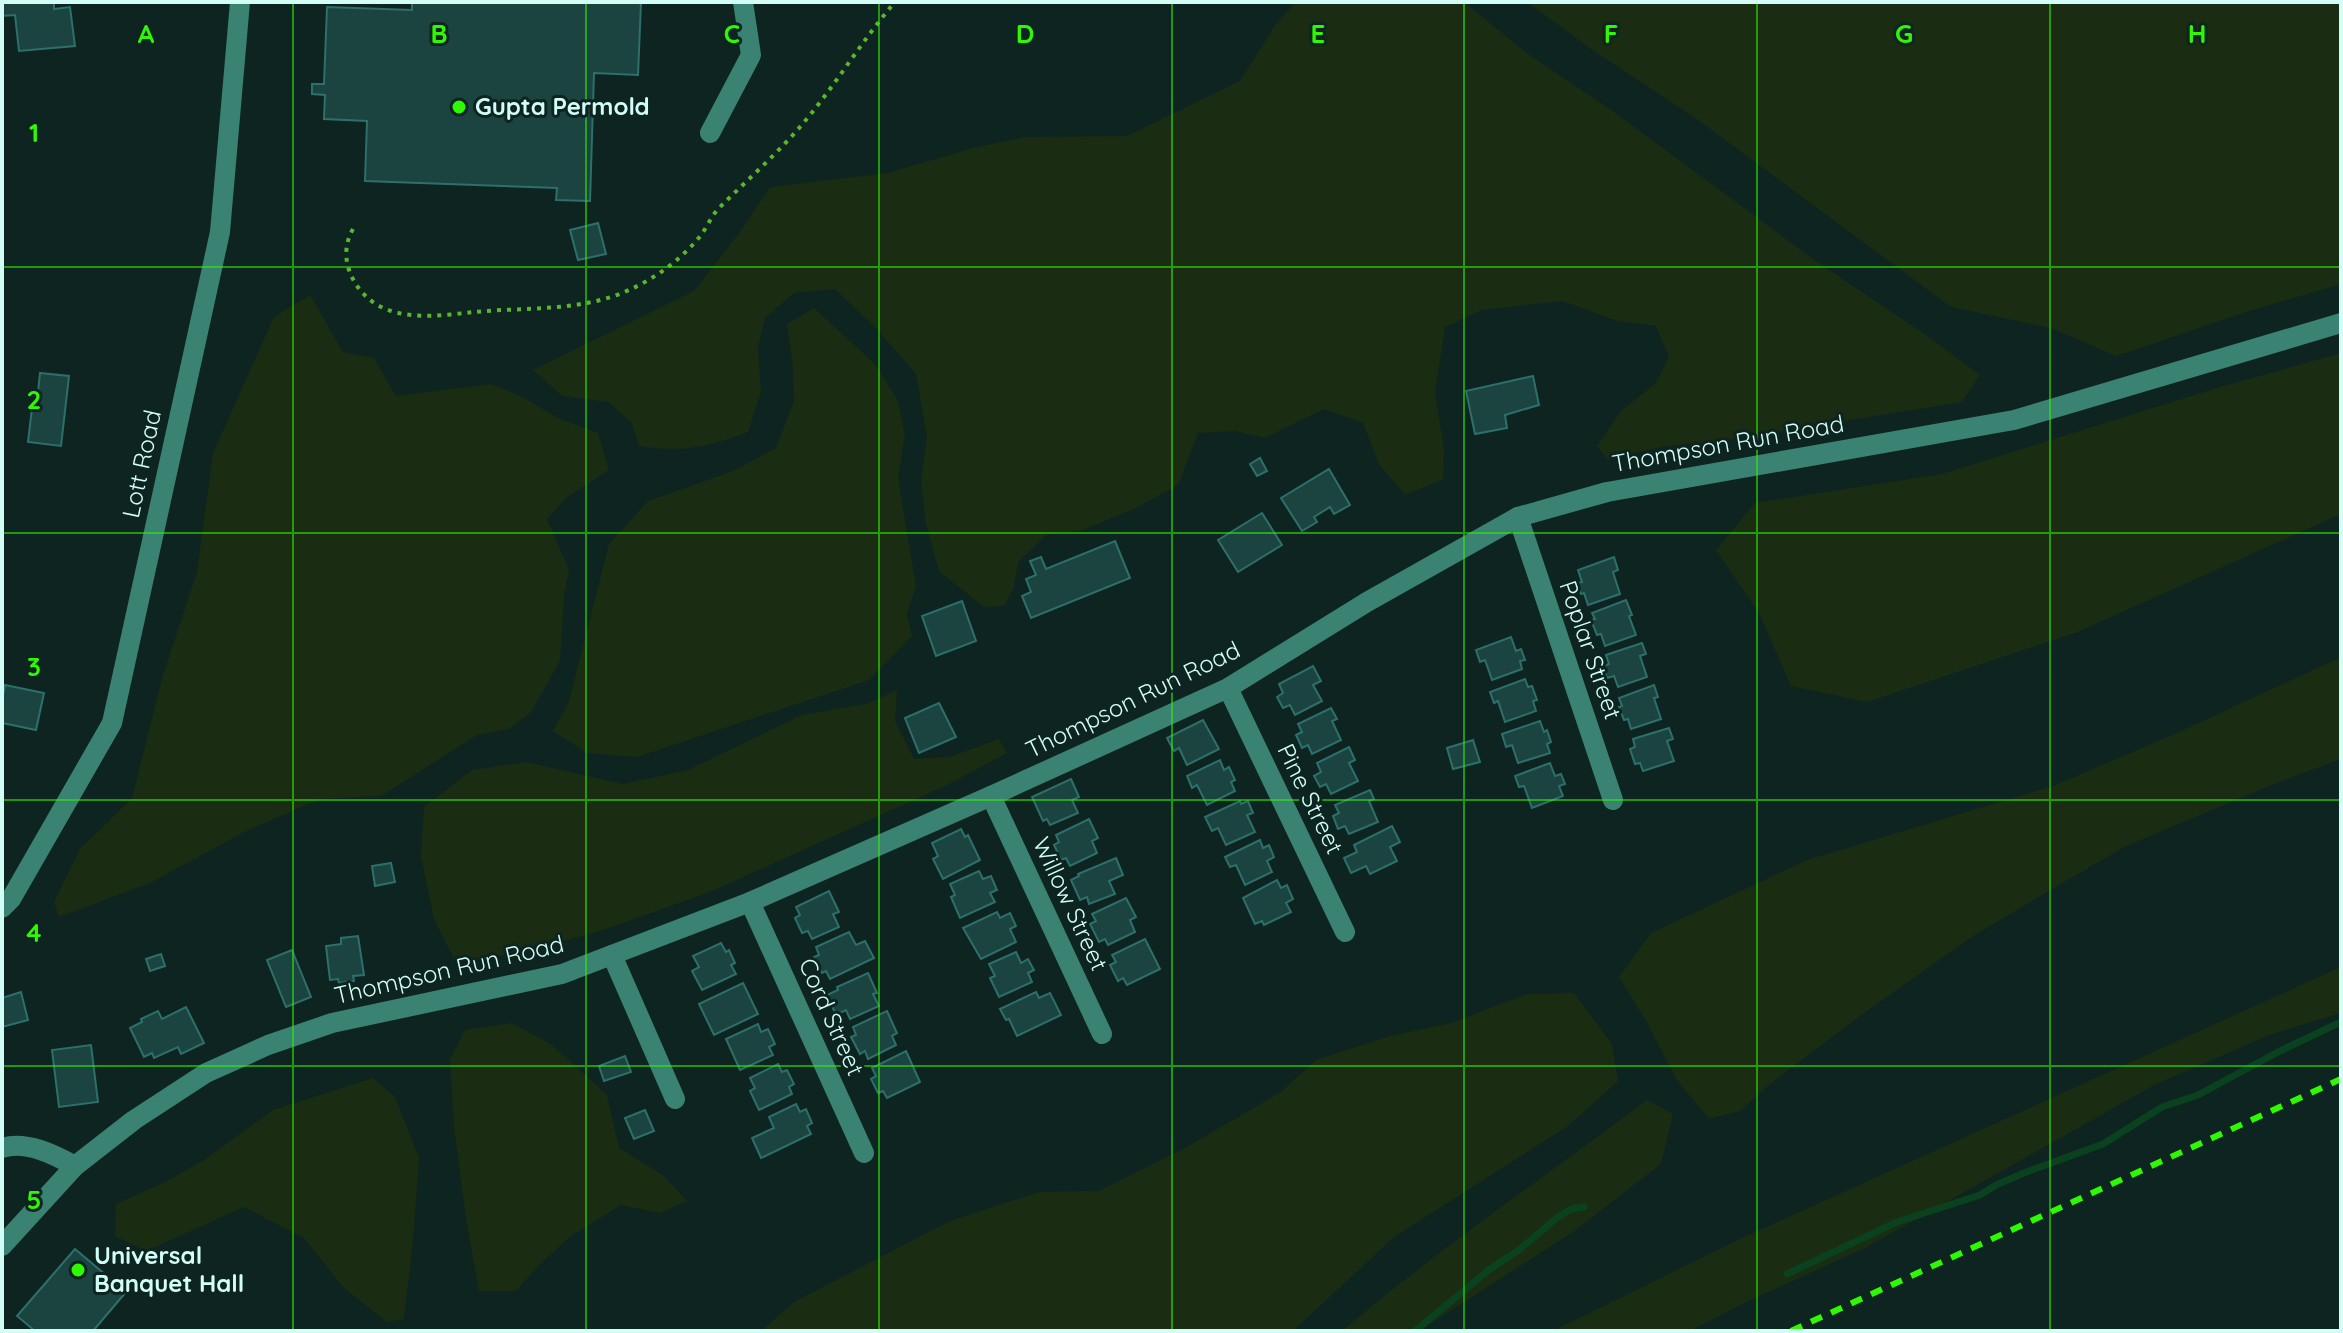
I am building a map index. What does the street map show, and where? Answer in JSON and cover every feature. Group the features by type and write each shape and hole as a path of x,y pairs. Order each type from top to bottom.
{"street":[{"name":"Lott Road","path":"5,901 112,723 220,232 240,2"},
{"path":"710,133 751,55 743,2"},
{"name":"Thompson Run Road","path":"2,1246 75,1166 134,1120 206,1073 268,1045 332,1023 562,974 750,902 1228,688 1367,602 1518,517 1607,492 2014,420 2341,323"},
{"name":"Poplar Street","path":"1518,517 1613,800"},
{"name":"Pine Street","path":"1228,688 1345,932"},
{"name":"Willow Street","path":"991,796 1102,1034"},
{"name":"Cord Street","path":"750,902 864,1153"},
{"path":"612,955 675,1099"},
{"path":"2,1148 9,1145 49,1151 75,1166"}],"path":[{"path":"353,229 347,240 348,271 361,292 381,308 405,315 560,307 629,290 658,273 702,234 715,213 792,136 895,2"}],"green space":[{"path":"1296,2 1464,2 1528,54 1614,112 1813,259 1980,375 1962,402 1732,439 1661,447 1607,459 1597,446 1621,411 1655,384 1669,357 1656,326 1617,321 1563,301 1482,310 1445,327 1435,392 1444,450 1443,479 1405,495 1379,464 1363,423 1324,409 1265,438 1235,431 1198,433 1178,485 1136,508 1083,530 1046,535 1018,562 1014,587 1004,606 984,607 939,571 926,524 921,480 927,436 916,374 876,328 835,289 794,293 765,318 758,347 761,392 748,432 720,442 682,449 639,446 632,423 608,402 562,396 533,370 694,291 770,187 888,173 973,148 1025,137 1127,136 1240,81 1276,24"},
{"path":"1527,2 2341,2 2341,284 2116,356 2051,328 1951,307 1694,117"},
{"path":"310,295 343,352 374,358 396,396 491,384 520,396 560,419 598,433 609,470 566,498 547,519 569,570 564,596 560,661 531,712 509,729 477,735 381,796 320,799 246,831 150,883 59,917 54,902 80,849 132,798 163,675 197,572 213,453 274,317"},
{"path":"814,308 875,364 898,401 905,435 898,478 916,586 907,614 912,636 869,680 637,757 587,753 553,731 569,701 609,544 648,501 733,471 776,448 794,401 787,324"},
{"path":"2341,353 2341,514 2075,633 1867,702 1791,686 1759,613 1716,550 1755,503 1942,474 2220,387"},
{"path":"2341,657 2341,759 2124,847 1976,934 1864,1013 1771,1083 1740,1111 1709,1119 1677,1080 1619,977 1651,933 1807,860 2053,786"},
{"path":"897,690 895,721 914,759 950,757 999,739 1007,753 947,785 710,892 600,931 524,952 456,963 434,919 421,856 424,807 472,770 526,762 623,784 688,770 802,715 866,704"},
{"path":"2341,967 2341,1013 2272,1034 2156,1084 1867,1247 1690,1331 1553,1331 1742,1238"},
{"path":"1574,993 1612,1044 1618,1081 1568,1126 1394,1237 1293,1331 761,1331 794,1302 950,1221 1039,1192 1099,1191 1185,1148 1281,1092 1316,1060 1390,1036 1451,1023 1527,994"},
{"path":"512,1023 552,1045 607,1095 619,1148 664,1176 687,1201 660,1213 621,1205 571,1236 516,1291 479,1291 454,1127 450,1059 465,1030"},
{"path":"373,1078 395,1097 419,1158 404,1319 387,1322 344,1288 304,1238 244,1207 146,1251 115,1236 116,1204 204,1160 273,1110"},
{"path":"1647,1100 1673,1114 1661,1164 1573,1232 1419,1331 1342,1331 1454,1242"}],"building":[{"path":"2,2 54,2 54,9 70,7 75,46 19,51 15,15 2,16"},
{"name":"Gupta Permold","path":"412,2 641,2 638,75 594,73 590,201 556,200 557,188 365,181 367,121 324,119 325,95 312,94 312,84 324,84 327,7 412,10"},
{"path":"598,223 606,254 578,260 570,230"},
{"path":"40,373 69,376 61,446 28,442 34,391 38,392"},
{"path":"1533,376 1539,405 1505,415 1507,428 1475,434 1466,391"},
{"path":"1260,458 1267,471 1257,476 1250,464"},
{"path":"1329,469 1350,505 1334,514 1330,507 1314,517 1317,522 1302,531 1281,498"},
{"path":"1262,513 1282,545 1238,572 1218,540"},
{"path":"1115,541 1130,578 1031,618 1022,596 1031,592 1026,579 1036,575 1030,561 1041,557 1046,569"},
{"path":"1614,557 1618,570 1613,572 1620,594 1588,605 1577,583 1582,582 1578,570"},
{"path":"1626,600 1636,635 1605,646 1591,620 1595,619 1592,613"},
{"path":"962,601 976,641 936,656 922,616"},
{"path":"1511,637 1516,651 1521,649 1525,660 1520,661 1522,669 1492,680 1485,660 1480,662 1476,650"},
{"path":"1642,643 1646,654 1640,656 1647,677 1618,687 1614,676 1607,678 1603,666 1609,664 1606,655"},
{"path":"1313,666 1321,681 1313,685 1322,701 1295,715 1290,705 1283,708 1277,697 1283,693 1279,684"},
{"path":"1525,679 1528,687 1532,686 1537,700 1533,701 1536,711 1505,722 1498,701 1494,703 1490,692"},
{"path":"5,685 44,693 36,730 2,723"},
{"path":"1654,685 1658,697 1654,698 1661,719 1631,729 1628,719 1624,720 1619,698"},
{"path":"939,703 956,737 919,753 905,718"},
{"path":"1331,708 1337,719 1332,721 1341,740 1312,754 1308,745 1302,748 1296,735 1302,732 1298,724"},
{"path":"1203,720 1219,749 1187,765 1179,748 1174,751 1167,738"},
{"path":"1540,721 1551,742 1547,744 1550,753 1518,763 1512,745 1506,747 1502,734"},
{"path":"1669,728 1673,739 1667,741 1674,761 1643,771 1640,763 1635,764 1630,749 1635,747 1633,739"},
{"path":"1473,740 1480,762 1453,769 1447,748"},
{"path":"1349,747 1355,760 1349,763 1358,781 1331,794 1326,784 1320,787 1314,776 1321,772 1317,763"},
{"path":"1220,760 1224,770 1229,767 1235,780 1231,782 1235,791 1207,805 1197,785 1192,788 1187,776"},
{"path":"1550,763 1555,776 1561,774 1565,784 1559,786 1563,796 1532,808 1524,786 1519,787 1515,776"},
{"path":"1071,779 1079,797 1072,800 1078,813 1050,825 1047,819 1043,821 1032,797"},
{"path":"1370,790 1374,799 1369,801 1378,822 1349,834 1345,826 1338,829 1333,816 1339,813 1335,805"},
{"path":"1240,801 1241,804 1248,801 1253,813 1247,815 1255,832 1226,845 1218,828 1212,831 1205,817"},
{"path":"1089,819 1098,838 1092,841 1097,853 1070,866 1066,858 1061,860 1054,845 1059,842 1056,835"},
{"path":"1392,826 1400,842 1390,847 1397,861 1370,874 1366,866 1351,873 1344,858 1357,852 1354,845"},
{"path":"961,829 965,837 968,835 980,860 943,879 933,859 938,856 932,843"},
{"path":"1260,840 1263,848 1269,845 1274,857 1267,861 1272,872 1245,885 1236,865 1230,867 1225,857"},
{"path":"1116,858 1123,875 1109,881 1115,894 1089,904 1087,897 1080,900 1071,880"},
{"path":"391,863 395,882 375,886 372,866"},
{"path":"979,871 983,879 991,876 997,890 990,893 995,902 960,918 951,897 955,895 950,884"},
{"path":"1277,880 1281,888 1287,885 1293,899 1286,903 1291,912 1264,925 1262,921 1255,924 1243,898"},
{"path":"829,891 839,912 833,914 839,927 812,939 808,931 802,933 795,918 800,915 796,907"},
{"path":"1126,898 1136,917 1130,920 1135,932 1108,945 1105,939 1099,942 1090,924 1096,921 1092,914"},
{"path":"997,912 1000,918 1010,913 1016,926 1010,929 1016,942 981,959 963,928"},
{"path":"849,932 856,945 865,941 874,958 830,979 826,971 822,973 814,957 819,955 816,947"},
{"path":"358,936 364,975 353,976 354,981 339,983 338,979 330,980 326,946 341,944 341,938"},
{"path":"1145,939 1160,969 1127,985 1123,978 1118,981 1110,965 1116,962 1112,955"},
{"path":"721,943 726,952 729,950 736,974 702,990 692,971 699,967 693,956"},
{"path":"292,950 311,997 286,1007 267,960"},
{"path":"1016,952 1021,963 1028,959 1034,970 1028,973 1032,982 999,997 990,978 995,976 989,964"},
{"path":"161,954 165,966 150,971 146,959"},
{"path":"868,973 879,1006 850,1019 846,1010 836,1015 827,995"},
{"path":"743,983 758,1014 714,1035 699,1004"},
{"path":"21,992 28,1020 2,1027 2,998"},
{"path":"1036,992 1039,998 1050,993 1061,1015 1017,1036 1000,1009"},
{"path":"186,1007 204,1043 181,1054 178,1047 154,1058 152,1053 144,1057 130,1028 158,1011 162,1019"},
{"path":"887,1011 897,1033 892,1036 896,1045 868,1059 865,1051 860,1054 851,1037 856,1035 853,1027"},
{"path":"758,1024 761,1032 768,1029 775,1044 769,1047 773,1055 740,1070 726,1039"},
{"path":"91,1045 98,1102 59,1107 52,1050"},
{"path":"906,1051 920,1082 887,1098 883,1091 878,1093 871,1079 876,1076 872,1068"},
{"path":"625,1056 631,1072 604,1081 599,1066"},
{"path":"778,1064 782,1072 787,1070 794,1084 789,1087 792,1094 759,1110 750,1091 755,1088 750,1078"},
{"path":"796,1104 800,1112 806,1109 812,1123 807,1126 811,1134 761,1158 752,1138 774,1128 769,1117"},
{"path":"645,1110 654,1131 634,1139 625,1118"},
{"name":"Universal Banquet Hall","path":"75,1249 126,1292 93,1331 35,1331 17,1316"}],"waterway":[{"path":"1787,1274 1897,1222 1980,1195 2024,1173 2103,1144 2162,1107 2198,1095 2341,1022"},
{"path":"1415,1331 1558,1217 1571,1209 1584,1207"}],"railway":[{"path":"1791,1331 2341,1079"}],"place":[{"name":"Gupta Permold","path":"459,107"},
{"name":"Universal Banquet Hall","path":"78,1270"}]}
